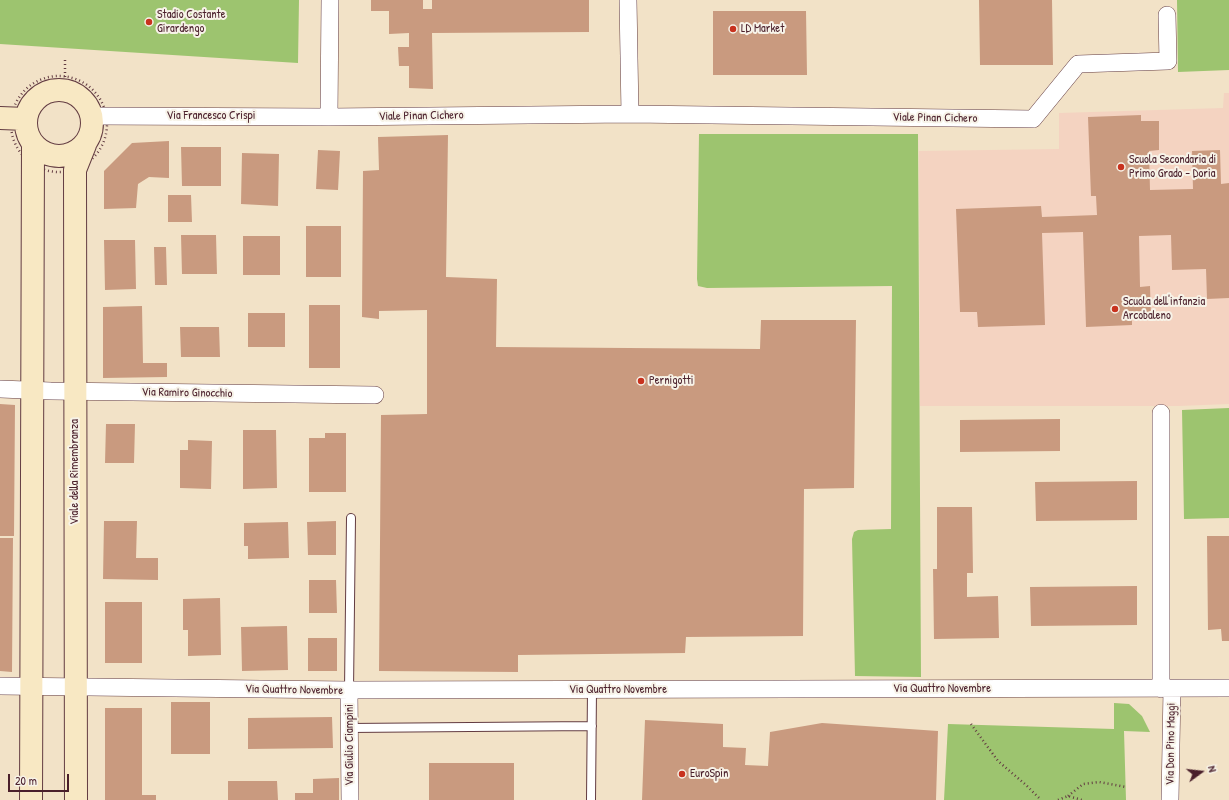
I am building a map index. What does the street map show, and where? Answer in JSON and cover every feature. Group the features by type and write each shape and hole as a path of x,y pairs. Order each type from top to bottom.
{"street":[{"path":"329,117 330,0"},
{"path":"628,0 630,114"},
{"name":"Viale Pinan Cichero","path":"329,117 630,114 1033,119 1078,64 1168,61 1167,15"},
{"path":"31,800 33,154 26,128 13,119 29,109 43,94 63,90 82,98 99,116"},
{"name":"Via Francesco Crispi","path":"99,116 329,117"},
{"name":"Viale della Rimembranza","path":"76,800 75,170 99,116"},
{"path":"33,154 40,151 59,157 69,156 78,152 85,145"},
{"name":"Via Ramiro Ginocchio","path":"0,389 32,391 375,395"},
{"path":"1161,413 1167,689"},
{"path":"0,686 31,687"},
{"name":"Via Quattro Novembre","path":"31,687 349,690 1229,688"},
{"name":"Via Don Pino Maggi","path":"1167,689 1170,800"},
{"name":"Via Giulio Ciampini","path":"349,690 350,800"}],"lane":[{"path":"349,690 351,518"},
{"path":"592,690 592,800"},
{"path":"349,728 592,726"}],"path":[{"path":"65,60 65,77"},
{"path":"50,77 65,77 80,81 92,89 102,101 99,116 107,129 104,141 98,153 88,163 75,170 52,172 42,169 33,154 19,150 14,141 12,130 16,104 24,92 36,82 50,77"},
{"path":"971,724 998,761 1026,784 1041,800"},
{"path":"1058,800 1068,796 1083,784 1099,782 1126,787"},
{"path":"1068,796 1082,800"}],"shaded area":[{"path":"1224,93 1229,93 1229,404 1179,406 920,406 919,151 1059,149 1059,113 1223,108"}],"green space":[{"name":"Stadio Costante Girardengo","path":"0,0 299,0 298,63 0,44"},
{"path":"1177,0 1229,0 1229,70 1178,72"},
{"path":"699,134 918,134 921,677 855,676 852,539 854,532 858,530 891,529 892,286 707,288 698,286"},
{"path":"1229,408 1229,518 1184,519 1182,410"},
{"path":"1114,703 1129,704 1142,716 1150,732 1124,731 1126,800 944,800 948,724 1114,729"}],"building":[{"path":"371,0 423,0 423,9 432,9 432,0 589,0 589,32 432,33 433,89 409,88 409,66 399,66 398,47 409,47 409,33 389,34 389,11 371,11"},
{"path":"979,0 1052,0 1053,65 980,65"},
{"path":"713,11 806,11 807,75 713,75"},
{"path":"1141,115 1141,121 1159,121 1159,150 1149,151 1150,190 1193,189 1192,151 1220,150 1221,184 1229,183 1229,298 1207,299 1206,269 1172,270 1171,235 1139,236 1140,287 1150,286 1151,318 1132,318 1132,325 1086,327 1083,232 1042,233 1045,325 978,327 977,312 960,312 956,209 1041,206 1042,217 1097,215 1096,196 1091,196 1088,117"},
{"name":"Pernigotti","path":"448,135 446,277 497,279 496,347 760,349 761,320 856,320 854,488 804,489 803,636 686,637 685,653 518,655 518,672 379,671 381,415 427,414 427,310 379,311 379,319 362,317 363,171 379,170 378,137"},
{"path":"169,141 169,178 149,177 138,184 136,208 104,209 104,171 132,143"},
{"path":"181,147 221,147 221,186 182,186"},
{"path":"318,150 340,151 338,190 316,189"},
{"path":"242,153 279,154 278,206 241,204"},
{"path":"168,195 191,195 192,222 168,222"},
{"path":"306,226 341,226 341,277 306,277"},
{"path":"181,235 216,235 217,274 182,274"},
{"path":"243,236 280,236 280,275 243,275"},
{"path":"104,240 135,240 136,289 105,290"},
{"path":"154,247 166,247 167,285 155,285"},
{"path":"309,305 340,305 340,368 309,368"},
{"path":"142,306 143,363 167,363 167,377 103,378 103,307"},
{"path":"248,313 285,313 285,347 248,347"},
{"path":"180,327 219,327 220,357 181,357"},
{"path":"0,404 15,405 14,536 0,536"},
{"path":"1060,419 1060,451 960,452 960,420"},
{"path":"106,424 135,424 134,463 105,463"},
{"path":"243,430 276,430 277,488 243,489"},
{"path":"325,433 346,433 346,492 309,492 309,438 325,438"},
{"path":"188,440 212,441 211,489 180,488 180,450 188,450"},
{"path":"1137,481 1137,520 1036,521 1035,482"},
{"path":"937,507 972,507 973,573 967,573 967,597 998,596 999,638 934,639 933,569 937,569"},
{"path":"104,521 137,521 136,558 158,558 158,580 103,579"},
{"path":"336,521 336,555 308,555 307,522"},
{"path":"288,522 289,558 248,559 248,546 244,546 244,523"},
{"path":"1207,536 1229,536 1229,641 1222,641 1221,629 1208,630"},
{"path":"0,538 13,538 12,672 0,671"},
{"path":"309,580 336,580 337,613 309,613"},
{"path":"1137,586 1137,625 1031,626 1030,587"},
{"path":"220,598 221,655 188,656 188,630 183,630 183,599"},
{"path":"105,602 142,602 142,663 105,663"},
{"path":"287,626 288,670 242,671 241,627"},
{"path":"308,638 337,638 337,671 308,671"},
{"path":"171,702 210,702 210,754 171,754"},
{"path":"105,708 142,708 142,795 156,795 156,800 105,800"},
{"path":"332,717 333,748 248,749 248,718"},
{"path":"645,720 723,724 723,747 746,748 745,765 768,766 770,732 822,723 938,731 936,800 642,800"},
{"path":"429,763 514,763 514,800 429,800"},
{"path":"339,778 339,800 295,800 295,793 313,793 313,779"},
{"path":"228,781 277,781 278,800 228,800"}],"place":[{"name":"Stadio Costante Girardengo","path":"149,22"},
{"name":"LD Market","path":"733,29"},
{"name":"Scuola Secondaria di Primo Grado - Doria","path":"1121,167"},
{"name":"Scuola dell'infanzia Arcobaleno","path":"1115,309"},
{"name":"Pernigotti","path":"641,381"},
{"name":"EuroSpin","path":"682,774"}]}
